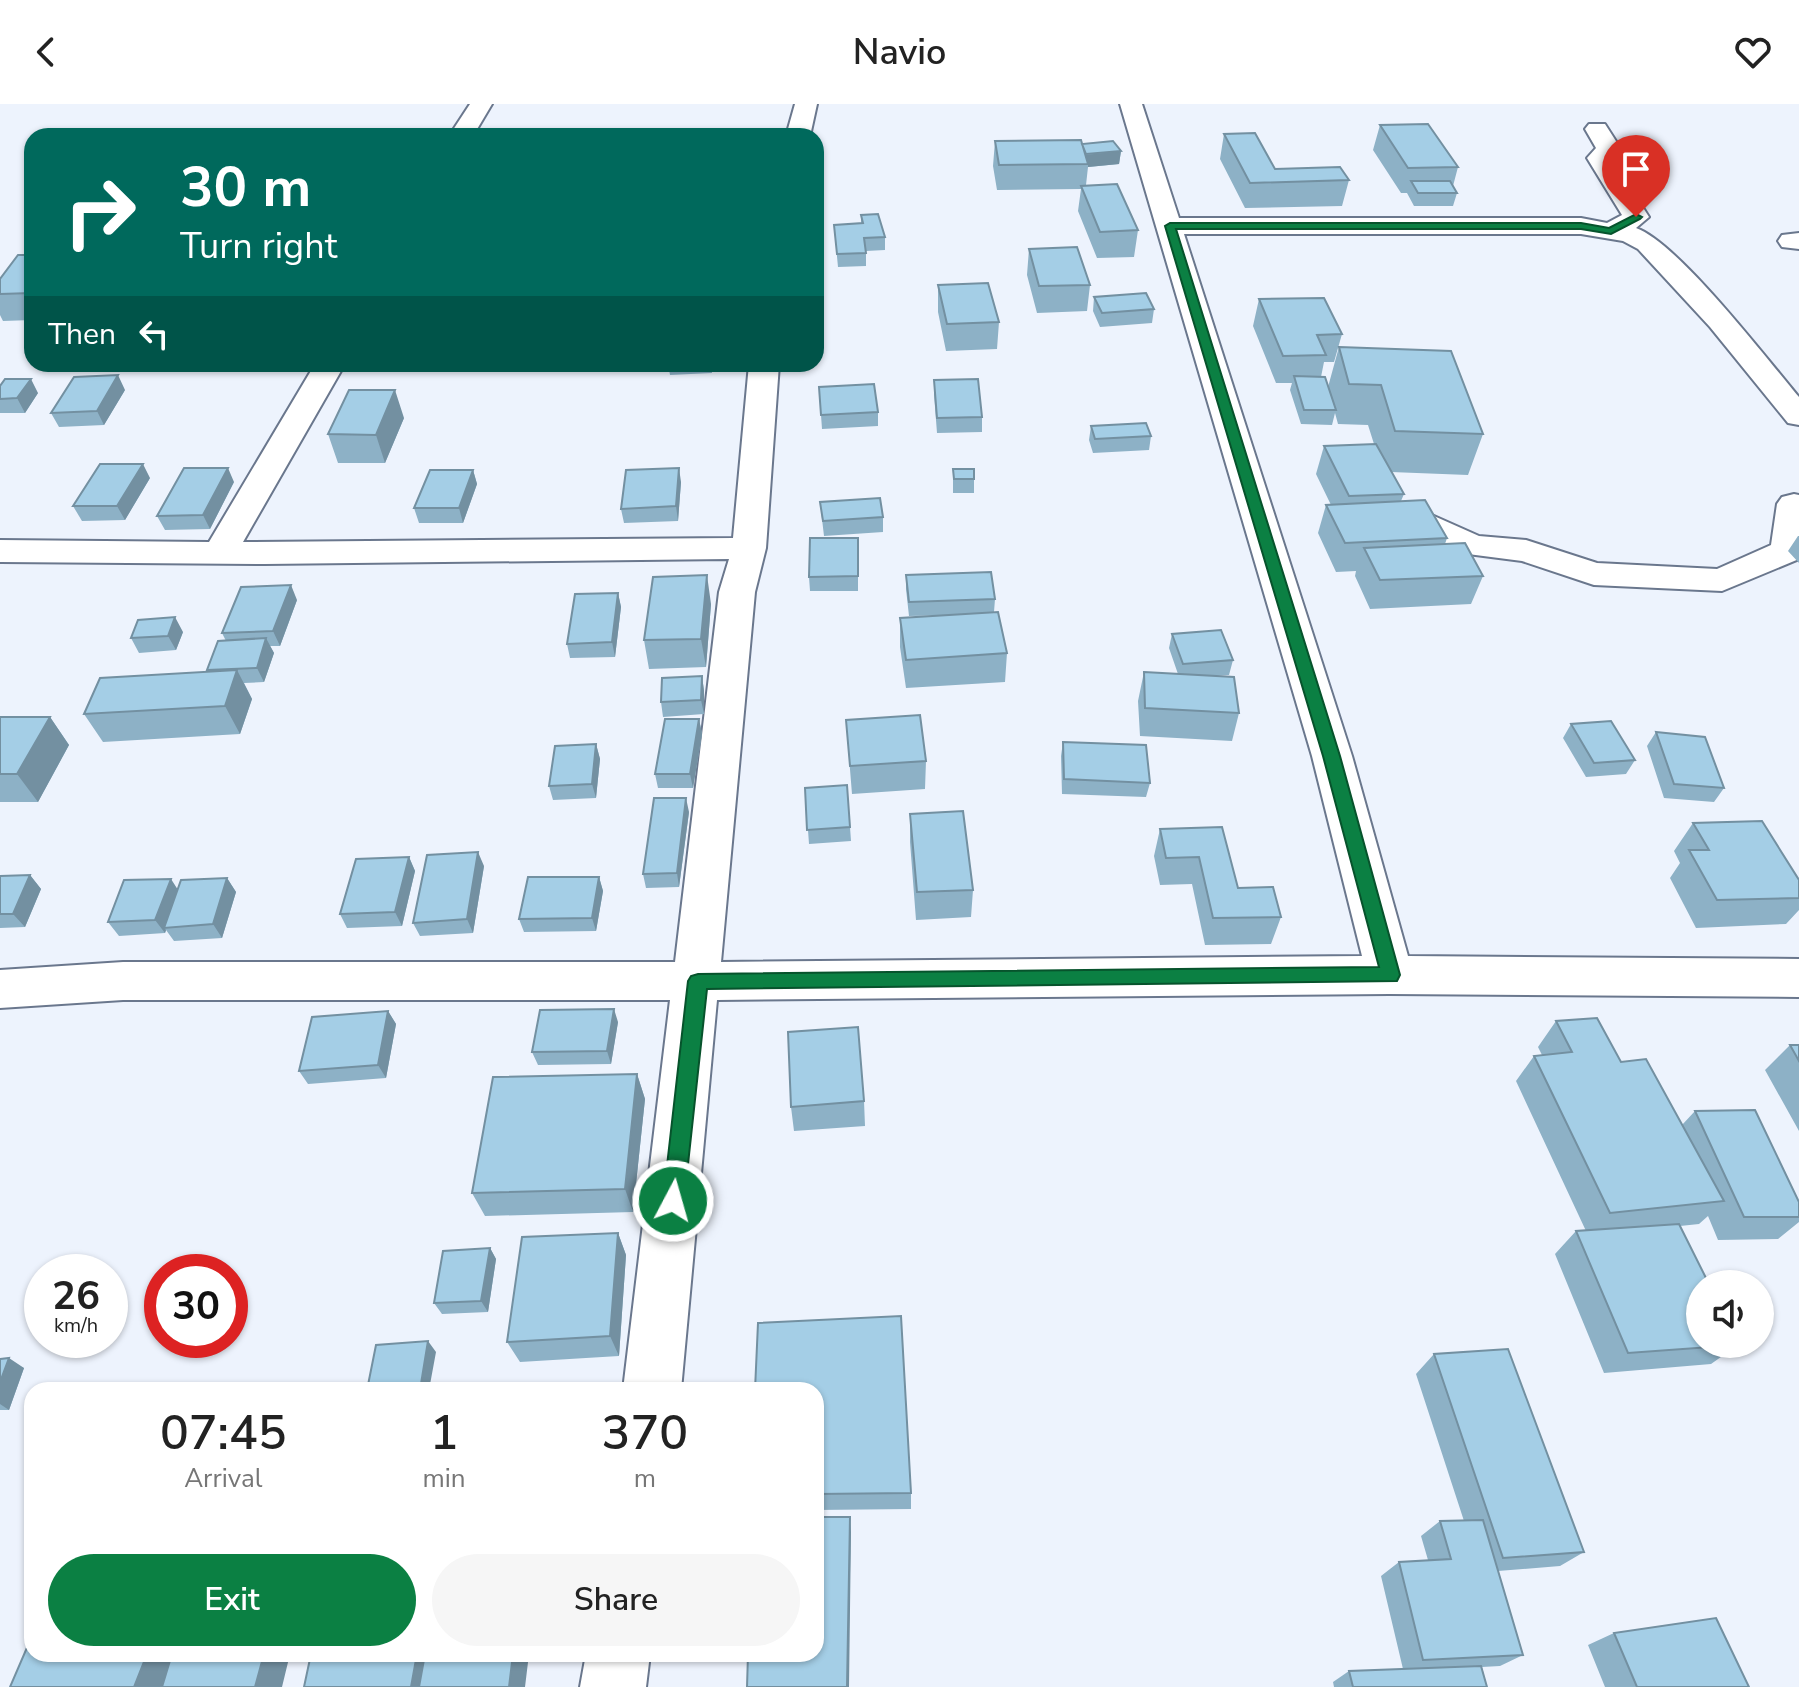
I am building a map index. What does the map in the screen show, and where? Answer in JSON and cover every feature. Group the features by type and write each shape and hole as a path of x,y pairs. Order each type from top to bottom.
{"street":[{"path":"466,128 481,104"},
{"path":"800,128 806,104"},
{"path":"1131,104 1332,756 1390,975"},
{"path":"1597,129 1609,149 1599,158 1636,217 1611,231"},
{"path":"1170,226 1566,226 1630,234 1647,243 1720,321 1799,416"},
{"path":"220,553 325,372"},
{"path":"653,1382 737,592 749,548 763,372"},
{"path":"1413,519 1472,546 1526,551 1594,574 1722,580 1788,551 1794,504"},
{"path":"0,551 220,553 749,548"},
{"path":"0,989 123,981 698,981 1390,975 1799,978"},
{"path":"613,1687 617,1662"}],"building":[{"path":"1428,124 1458,167 1408,168 1380,125"},
{"path":"1255,133 1275,169 1340,167 1349,180 1250,183 1224,134"},
{"path":"1081,140 1088,164 999,165 995,141"},
{"path":"1113,141 1121,151 1086,154 1082,144"},
{"path":"1411,181 1450,181 1457,193 1418,193"},
{"path":"1117,184 1138,230 1100,232 1081,186"},
{"path":"878,214 885,237 864,238 866,253 837,254 834,225 863,223 861,215"},
{"path":"1077,247 1090,285 1039,286 1029,249"},
{"path":"18,255 24,255 24,293 0,294 0,279"},
{"path":"988,283 999,322 947,324 938,285"},
{"path":"1146,293 1154,309 1102,313 1094,297"},
{"path":"1324,298 1342,334 1317,335 1326,355 1283,356 1259,299"},
{"path":"1339,347 1451,351 1483,434 1395,431 1381,385 1349,384"},
{"path":"118,375 97,411 51,413 74,377"},
{"path":"1294,376 1325,377 1336,410 1304,410"},
{"path":"5,379 31,379 17,398 0,399 0,386"},
{"path":"978,379 982,417 937,418 934,380"},
{"path":"874,384 878,412 821,415 819,387"},
{"path":"349,390 395,390 376,435 328,434"},
{"path":"1146,423 1151,436 1095,439 1091,426"},
{"path":"1376,444 1404,494 1349,496 1324,446"},
{"path":"100,464 143,464 117,506 73,506"},
{"path":"184,468 228,468 203,515 157,516"},
{"path":"679,468 676,506 621,509 626,470"},
{"path":"953,469 974,469 974,479 954,479"},
{"path":"430,470 473,470 459,508 414,508"},
{"path":"880,498 883,517 823,521 820,502"},
{"path":"1425,500 1447,538 1345,543 1326,505"},
{"path":"810,538 858,538 858,576 809,577"},
{"path":"1465,543 1483,576 1380,580 1364,548"},
{"path":"991,572 995,599 909,602 906,575"},
{"path":"707,575 701,639 644,640 653,577"},
{"path":"291,585 273,631 222,633 241,587"},
{"path":"618,593 612,642 567,644 575,594"},
{"path":"998,612 1007,653 906,660 900,618"},
{"path":"175,617 168,636 131,638 138,620"},
{"path":"1221,630 1233,660 1183,664 1172,634"},
{"path":"266,638 257,668 207,670 218,641"},
{"path":"237,670 225,706 84,714 100,678"},
{"path":"1144,672 1234,677 1239,713 1145,708"},
{"path":"702,676 701,700 661,702 662,678"},
{"path":"920,715 926,761 850,766 846,720"},
{"path":"0,717 50,717 17,774 0,774"},
{"path":"665,719 699,719 690,774 655,774"},
{"path":"1611,721 1635,760 1594,763 1571,724"},
{"path":"1656,732 1705,737 1724,788 1674,784"},
{"path":"1063,742 1146,745 1150,783 1064,779"},
{"path":"596,744 592,784 549,786 555,746"},
{"path":"847,785 850,827 807,830 805,788"},
{"path":"654,798 686,798 677,873 643,874"},
{"path":"963,811 973,890 917,892 910,814"},
{"path":"1762,821 1799,880 1799,898 1717,900 1689,850 1709,850 1693,823"},
{"path":"1222,827 1238,888 1273,887 1281,917 1213,918 1199,857 1166,858 1160,829"},
{"path":"478,852 467,919 413,923 427,855"},
{"path":"409,857 395,912 340,914 356,859"},
{"path":"30,875 13,914 0,914 0,876"},
{"path":"528,877 599,877 592,918 519,919"},
{"path":"227,878 213,924 164,928 181,880"},
{"path":"171,879 155,920 108,922 124,880"},
{"path":"614,1009 607,1051 532,1052 540,1010"},
{"path":"388,1011 378,1065 299,1071 312,1017"},
{"path":"1597,1018 1621,1062 1646,1059 1724,1201 1610,1213 1534,1056 1572,1052 1556,1021"},
{"path":"858,1027 864,1101 791,1107 788,1032"},
{"path":"1790,1045 1799,1045 1799,1061"},
{"path":"637,1074 625,1189 472,1193 493,1077"},
{"path":"1755,1110 1799,1202 1799,1217 1744,1217 1695,1111"},
{"path":"1679,1224 1702,1270 1686,1270 1686,1349 1628,1353 1576,1231"},
{"path":"618,1233 610,1336 507,1342 522,1237"},
{"path":"490,1248 481,1301 434,1303 443,1251"},
{"path":"901,1316 911,1493 824,1494 824,1382 755,1382 758,1323"},
{"path":"428,1341 421,1382 369,1382 376,1345"},
{"path":"1508,1349 1584,1552 1503,1558 1434,1354"},
{"path":"9,1358 0,1382 0,1359"},
{"path":"824,1517 850,1517 847,1687 747,1687 748,1662 824,1662"},
{"path":"1483,1520 1523,1655 1423,1660 1399,1562 1451,1559 1440,1521"},
{"path":"1716,1618 1749,1687 1637,1687 1614,1633"},
{"path":"24,1655 24,1662 144,1662 134,1687 10,1687"},
{"path":"170,1662 262,1662 255,1687 162,1687"},
{"path":"309,1662 416,1662 411,1687 304,1687"},
{"path":"424,1662 512,1662 509,1687 419,1687"},
{"path":"1481,1666 1487,1687 1353,1687 1349,1671"}],"route":[{"path":"673,1201 698,981 1390,975 1332,756 1170,226 1581,226 1611,231 1636,217"}]}
